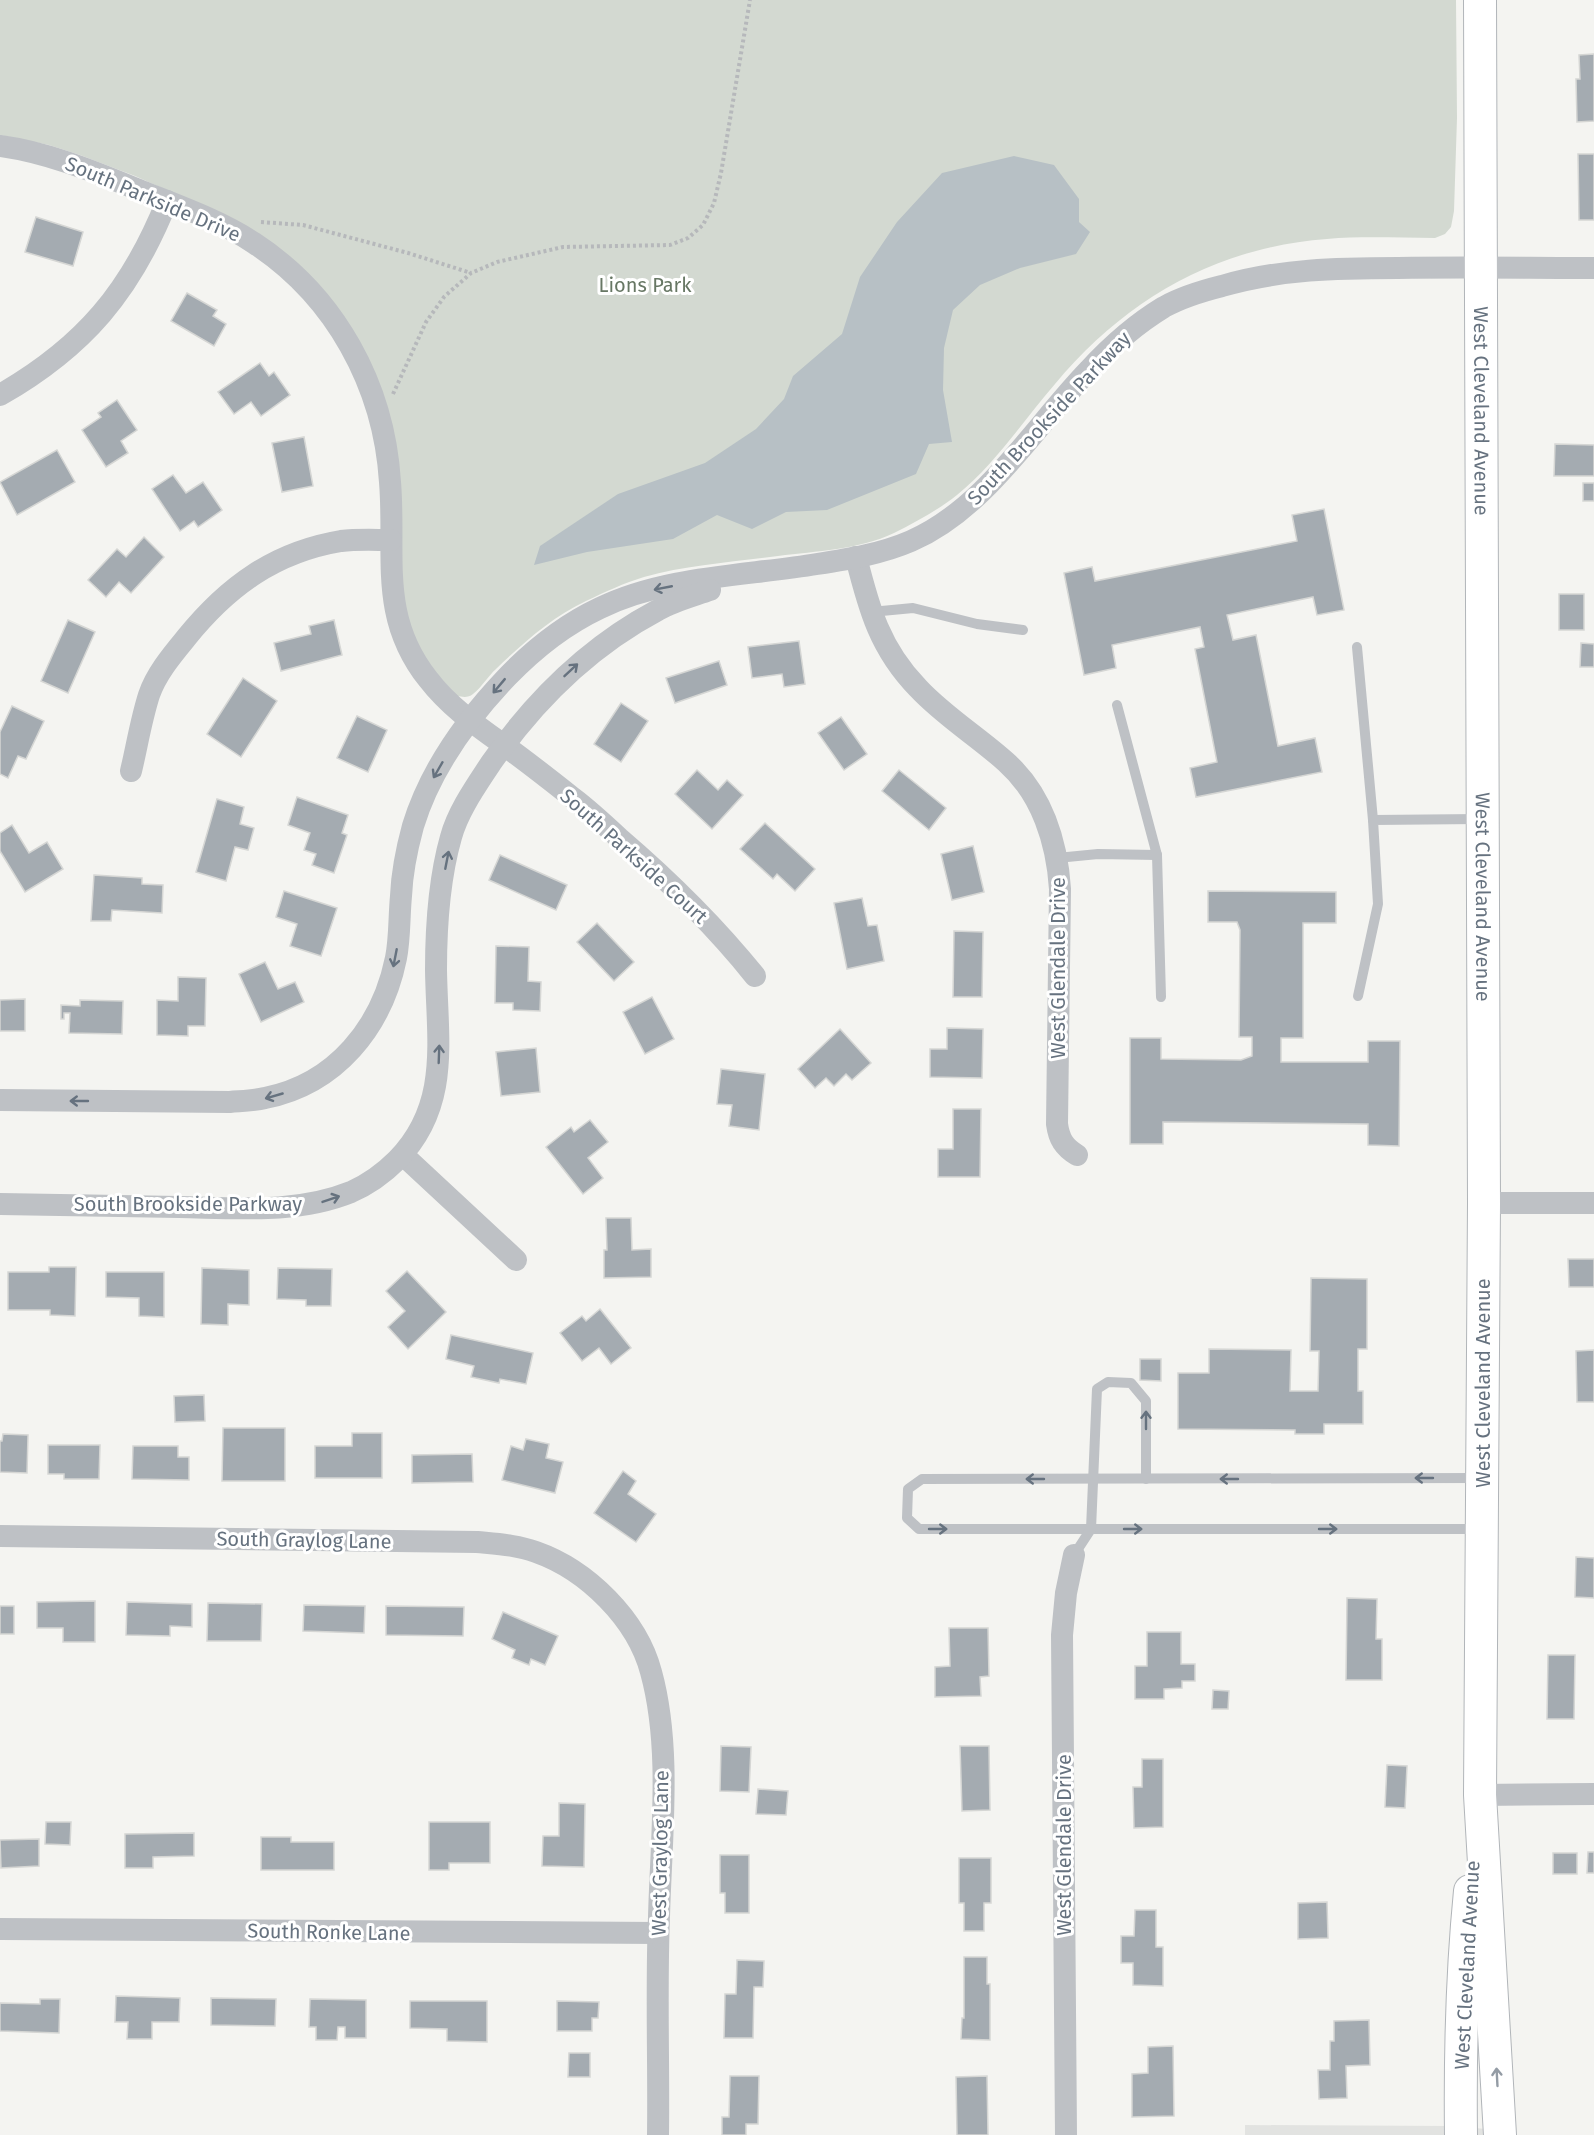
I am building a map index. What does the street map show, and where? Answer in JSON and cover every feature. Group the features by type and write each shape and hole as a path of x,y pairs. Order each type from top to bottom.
{"main road":[{"name":"West Cleveland Avenue","path":"1477,2132 1460,2063 1466,1932 1480,1795 1484,1203 1480,0"}],"street":[{"name":"South Parkside Drive","path":"0,146 72,162 167,201 241,235 289,268 314,293 340,327 367,380 381,422 390,482 390,579 403,640 427,678 470,721 504,745"},
{"path":"0,394 27,379 61,353 88,329 113,301 142,258 167,201"},
{"name":"South Brookside Parkway","path":"0,1100 250,1100 278,1095 304,1085 325,1073 352,1050 370,1027 387,991 397,954 401,888 412,830 436,772 470,721 507,677 535,650 597,609 650,590 869,555 908,542 949,520 983,491 1104,354 1141,322 1167,306 1196,293 1276,273 1328,269 1594,268"},
{"path":"131,771 150,694 167,662 196,626 226,596 265,566 307,548 352,540 391,540"},
{"name":"West Glendale Drive","path":"856,557 871,612 878,630 895,659 917,687 948,716 1007,763 1031,791 1050,830 1057,858 1060,889 1057,1124 1061,1141 1077,1155"},
{"name":"South Brookside Parkway","path":"0,1204 199,1207 302,1205 321,1202 353,1191 392,1166 426,1121 431,1107 438,1070 440,1037 437,933 445,870 451,836 475,787 504,745 551,689 578,664 660,608 762,572"},
{"name":"South Parkside Court","path":"504,745 576,800 657,871 718,933 755,976"},
{"path":"402,1155 516,1260"},
{"path":"1484,1203 1594,1203"},
{"name":"South Graylog Lane","path":"0,1536 477,1542 512,1546 536,1552 573,1569 597,1589"},
{"name":"West Glendale Drive","path":"1066,2135 1062,1635 1066,1593 1074,1556"},
{"name":"West Graylog Lane","path":"597,1589 619,1611 643,1650 651,1671 659,1712 662,1804 658,1933 658,2135"},
{"path":"1480,1795 1594,1794"},
{"name":"South Ronke Lane","path":"0,1929 658,1933"}],"lane":[{"path":"871,612 913,608 977,624 1023,630"},
{"path":"1357,647 1373,820 1378,904 1358,996"},
{"path":"1117,705 1157,855 1161,997"},
{"path":"1373,820 1483,819"},
{"path":"1057,858 1098,854 1157,855"},
{"path":"1074,1556 1091,1529 1096,1389 1108,1382 1131,1383 1146,1401 1146,1479"},
{"path":"1482,1478 922,1479 908,1489 907,1518 919,1529 1482,1529"}],"path":[{"path":"381,422 426,322 444,297 471,273 497,262 563,247 670,245 688,238 703,225 714,203 721,172 750,0"},
{"path":"241,235 249,221 303,225 408,253 471,273"}],"shaded area":[{"path":"1014,156 1054,165 1079,199 1079,222 1090,232 1076,254 1020,268 980,285 953,310 944,348 943,390 952,442 929,444 916,474 827,510 786,512 752,529 717,515 673,539 587,552 534,565 540,546 618,494 705,463 756,429 784,399 793,376 842,334 860,277 897,222 942,173"},
{"path":"1245,2125 1448,2126 1500,2130 1500,2135 1245,2135"}],"green space":[{"name":"Lions Park","path":"0,0 1456,0 1457,118 1454,211 1451,227 1445,234 1435,238 1340,238 1286,244 1248,253 1211,266 1176,283 1143,303 1111,327 1082,354 984,470 957,495 927,516 894,533 866,543 822,551 694,567 629,582 573,607 538,631 493,672 473,694 467,697 457,696 424,660 404,616 362,347 221,214 135,176 80,155 49,145 0,135"}],"building":[{"path":"1594,54 1594,121 1577,122 1576,79 1580,79 1579,55"},
{"path":"1578,154 1594,154 1594,220 1579,220"},
{"path":"36,217 83,232 73,266 25,252"},
{"path":"187,293 217,310 213,316 226,324 214,346 171,321"},
{"path":"260,363 269,376 274,372 290,395 261,416 251,402 234,414 218,392"},
{"path":"117,400 137,430 121,441 128,453 106,467 82,430 101,417 98,413"},
{"path":"304,437 313,486 282,492 272,443"},
{"path":"1555,444 1594,445 1594,476 1554,476"},
{"path":"57,450 75,482 17,515 0,482"},
{"path":"173,475 186,493 203,482 222,510 198,527 194,521 180,531 152,489"},
{"path":"1583,483 1594,483 1594,501 1583,501"},
{"path":"1324,509 1344,610 1317,615 1313,597 1227,615 1233,640 1256,635 1278,746 1315,738 1322,772 1196,797 1190,768 1217,762 1195,649 1204,647 1200,627 1112,645 1116,668 1084,675 1064,573 1092,567 1095,581 1297,541 1292,515"},
{"path":"144,537 164,557 131,593 119,582 106,597 88,580 117,549 126,557"},
{"path":"1559,594 1584,594 1584,630 1559,630"},
{"path":"68,620 95,632 68,693 41,681"},
{"path":"334,620 342,655 281,671 274,643 311,634 309,626"},
{"path":"799,641 805,684 784,687 782,674 752,678 748,647"},
{"path":"1581,643 1594,644 1594,667 1580,667"},
{"path":"719,661 727,685 675,703 666,678"},
{"path":"243,678 277,701 241,757 207,734"},
{"path":"621,703 648,721 621,762 594,744"},
{"path":"12,706 44,721 26,759 18,756 8,778 0,774 0,732"},
{"path":"357,716 387,730 368,772 337,758"},
{"path":"841,717 867,754 844,770 818,733"},
{"path":"697,770 718,790 727,780 743,795 712,829 675,794"},
{"path":"899,770 946,808 929,830 882,791"},
{"path":"297,797 348,815 342,833 347,835 334,873 312,865 316,854 304,850 310,833 288,825"},
{"path":"217,799 244,807 240,824 254,828 248,850 235,847 226,881 196,872"},
{"path":"765,823 815,869 795,891 777,874 773,879 740,849"},
{"path":"12,825 29,853 47,842 63,869 25,892 0,851 0,833"},
{"path":"973,846 984,892 952,900 941,854"},
{"path":"500,855 567,885 556,910 489,880"},
{"path":"94,875 142,878 142,884 163,885 162,913 112,910 111,921 91,921"},
{"path":"284,891 337,908 321,956 290,946 297,924 276,917"},
{"path":"1208,891 1336,892 1336,923 1303,923 1303,1038 1281,1038 1281,1062 1368,1062 1368,1041 1400,1041 1399,1146 1368,1145 1368,1124 1163,1122 1163,1144 1130,1144 1130,1038 1161,1038 1161,1059 1241,1060 1252,1056 1252,1037 1239,1037 1240,930 1237,922 1208,922"},
{"path":"862,898 868,926 877,925 884,961 847,969 834,903"},
{"path":"597,923 634,962 614,981 577,942"},
{"path":"954,931 983,932 982,997 953,997"},
{"path":"496,946 529,947 528,981 541,982 540,1011 513,1010 513,1003 495,1003"},
{"path":"265,962 278,989 295,982 304,1002 261,1022 239,974"},
{"path":"178,977 206,978 205,1026 188,1026 188,1036 157,1035 157,1000 178,1001"},
{"path":"652,997 674,1039 645,1054 623,1012"},
{"path":"25,999 25,1031 0,1031 0,1000"},
{"path":"80,1000 123,1001 122,1034 69,1033 70,1013 64,1013 64,1019 61,1019 61,1005 80,1006"},
{"path":"947,1028 983,1029 982,1078 930,1077 930,1049 947,1049"},
{"path":"840,1029 871,1063 852,1080 846,1074 834,1086 826,1078 815,1088 798,1069"},
{"path":"536,1048 540,1092 501,1096 496,1052"},
{"path":"721,1069 765,1074 759,1130 729,1126 732,1105 717,1104"},
{"path":"953,1109 981,1109 980,1177 938,1177 938,1149 953,1149"},
{"path":"590,1120 608,1142 588,1158 603,1178 583,1194 546,1147 571,1127 574,1132"},
{"path":"606,1218 631,1218 632,1250 651,1249 651,1277 604,1278 604,1250 607,1250"},
{"path":"1568,1259 1594,1259 1594,1287 1569,1287"},
{"path":"49,1267 76,1267 75,1316 50,1315 50,1310 8,1310 8,1272 49,1272"},
{"path":"202,1268 249,1270 249,1305 228,1304 228,1325 201,1324"},
{"path":"278,1268 332,1269 331,1306 306,1306 306,1300 277,1299"},
{"path":"407,1271 446,1312 408,1349 388,1327 405,1311 386,1291"},
{"path":"106,1272 164,1272 164,1317 139,1316 139,1298 106,1297"},
{"path":"1311,1278 1367,1279 1367,1349 1358,1349 1358,1391 1363,1391 1363,1424 1324,1424 1324,1434 1295,1434 1295,1430 1178,1429 1178,1373 1209,1373 1209,1349 1291,1350 1290,1391 1318,1391 1319,1351 1310,1351"},
{"path":"600,1309 631,1348 611,1364 599,1348 582,1361 560,1333 582,1316 586,1321"},
{"path":"451,1335 533,1353 526,1384 500,1379 499,1383 471,1377 474,1366 446,1359"},
{"path":"1594,1350 1594,1402 1577,1402 1576,1351"},
{"path":"1140,1359 1161,1359 1161,1381 1140,1380"},
{"path":"204,1395 205,1421 175,1422 174,1396"},
{"path":"223,1428 285,1428 285,1481 222,1481"},
{"path":"352,1433 382,1433 382,1478 315,1478 315,1446 352,1446"},
{"path":"3,1434 28,1435 27,1473 0,1472 0,1441 2,1441"},
{"path":"526,1439 549,1444 546,1458 563,1462 555,1493 502,1480 511,1446 523,1450"},
{"path":"48,1445 100,1445 99,1479 64,1479 64,1474 48,1474"},
{"path":"133,1446 178,1446 178,1457 189,1457 189,1480 132,1479"},
{"path":"472,1454 473,1482 412,1483 412,1455"},
{"path":"623,1471 636,1481 628,1494 656,1514 636,1542 594,1513"},
{"path":"1576,1557 1594,1558 1594,1598 1575,1597"},
{"path":"1347,1598 1377,1599 1376,1639 1382,1639 1382,1680 1346,1680"},
{"path":"95,1601 95,1642 63,1642 63,1628 37,1628 37,1602"},
{"path":"127,1602 192,1604 192,1627 170,1626 170,1636 126,1635"},
{"path":"208,1603 262,1604 261,1641 207,1641"},
{"path":"304,1605 365,1606 364,1633 303,1631"},
{"path":"0,1606 14,1606 14,1634 0,1634"},
{"path":"386,1606 464,1607 463,1636 386,1635"},
{"path":"503,1612 558,1636 545,1665 531,1659 529,1665 512,1658 515,1650 492,1639"},
{"path":"949,1628 988,1628 989,1676 980,1677 981,1696 935,1697 935,1667 950,1666"},
{"path":"1147,1632 1181,1632 1181,1664 1195,1664 1195,1681 1182,1681 1182,1688 1164,1689 1164,1699 1135,1699 1135,1666 1147,1666"},
{"path":"1548,1655 1575,1655 1574,1719 1547,1719"},
{"path":"1213,1690 1229,1691 1228,1709 1212,1709"},
{"path":"721,1746 751,1747 749,1792 720,1791"},
{"path":"960,1746 989,1746 990,1810 962,1811"},
{"path":"1142,1759 1163,1759 1163,1827 1134,1828 1133,1787 1142,1787"},
{"path":"1387,1765 1407,1766 1405,1808 1385,1807"},
{"path":"758,1789 788,1791 786,1815 756,1814"},
{"path":"559,1803 585,1804 584,1867 542,1866 543,1836 559,1836"},
{"path":"46,1822 71,1822 70,1845 45,1844"},
{"path":"429,1822 490,1822 490,1863 449,1863 449,1870 429,1870"},
{"path":"194,1833 194,1856 153,1857 153,1868 125,1868 125,1834"},
{"path":"261,1837 291,1837 291,1842 334,1842 334,1870 261,1870"},
{"path":"39,1839 39,1866 1,1868 0,1840"},
{"path":"1588,1852 1594,1852 1594,1873 1587,1873"},
{"path":"1553,1853 1577,1853 1577,1874 1553,1874"},
{"path":"720,1855 749,1855 749,1913 725,1913 725,1893 720,1893"},
{"path":"959,1858 991,1858 991,1903 984,1903 984,1931 964,1931 964,1903 959,1903"},
{"path":"1327,1902 1328,1938 1298,1939 1298,1903"},
{"path":"1135,1910 1156,1910 1156,1947 1163,1947 1163,1986 1133,1985 1133,1963 1121,1963 1121,1936 1134,1936"},
{"path":"964,1957 987,1957 987,1984 990,1984 990,2040 961,2039 962,2018 964,2018"},
{"path":"737,1960 764,1961 763,1987 754,1987 753,2038 724,2038 725,1994 736,1994"},
{"path":"116,1996 180,1998 179,2022 152,2022 152,2039 127,2039 128,2022 115,2022"},
{"path":"211,1998 276,1999 275,2026 211,2025"},
{"path":"40,1999 60,1999 59,2033 0,2031 0,2003 40,2004"},
{"path":"310,1999 366,2000 366,2038 345,2038 345,2027 338,2027 337,2040 316,2040 316,2027 309,2027"},
{"path":"410,2001 487,2001 487,2042 447,2041 447,2029 410,2028"},
{"path":"557,2001 599,2002 598,2018 592,2018 592,2031 557,2031"},
{"path":"1369,2020 1370,2065 1346,2066 1347,2098 1319,2099 1318,2070 1330,2070 1330,2041 1334,2041 1334,2021"},
{"path":"1173,2046 1174,2116 1132,2117 1132,2074 1148,2073 1148,2047"},
{"path":"569,2053 590,2053 590,2077 568,2077"},
{"path":"730,2076 759,2076 758,2124 746,2124 746,2135 722,2135 722,2117 729,2117"},
{"path":"987,2076 988,2135 957,2135 956,2077"}]}
